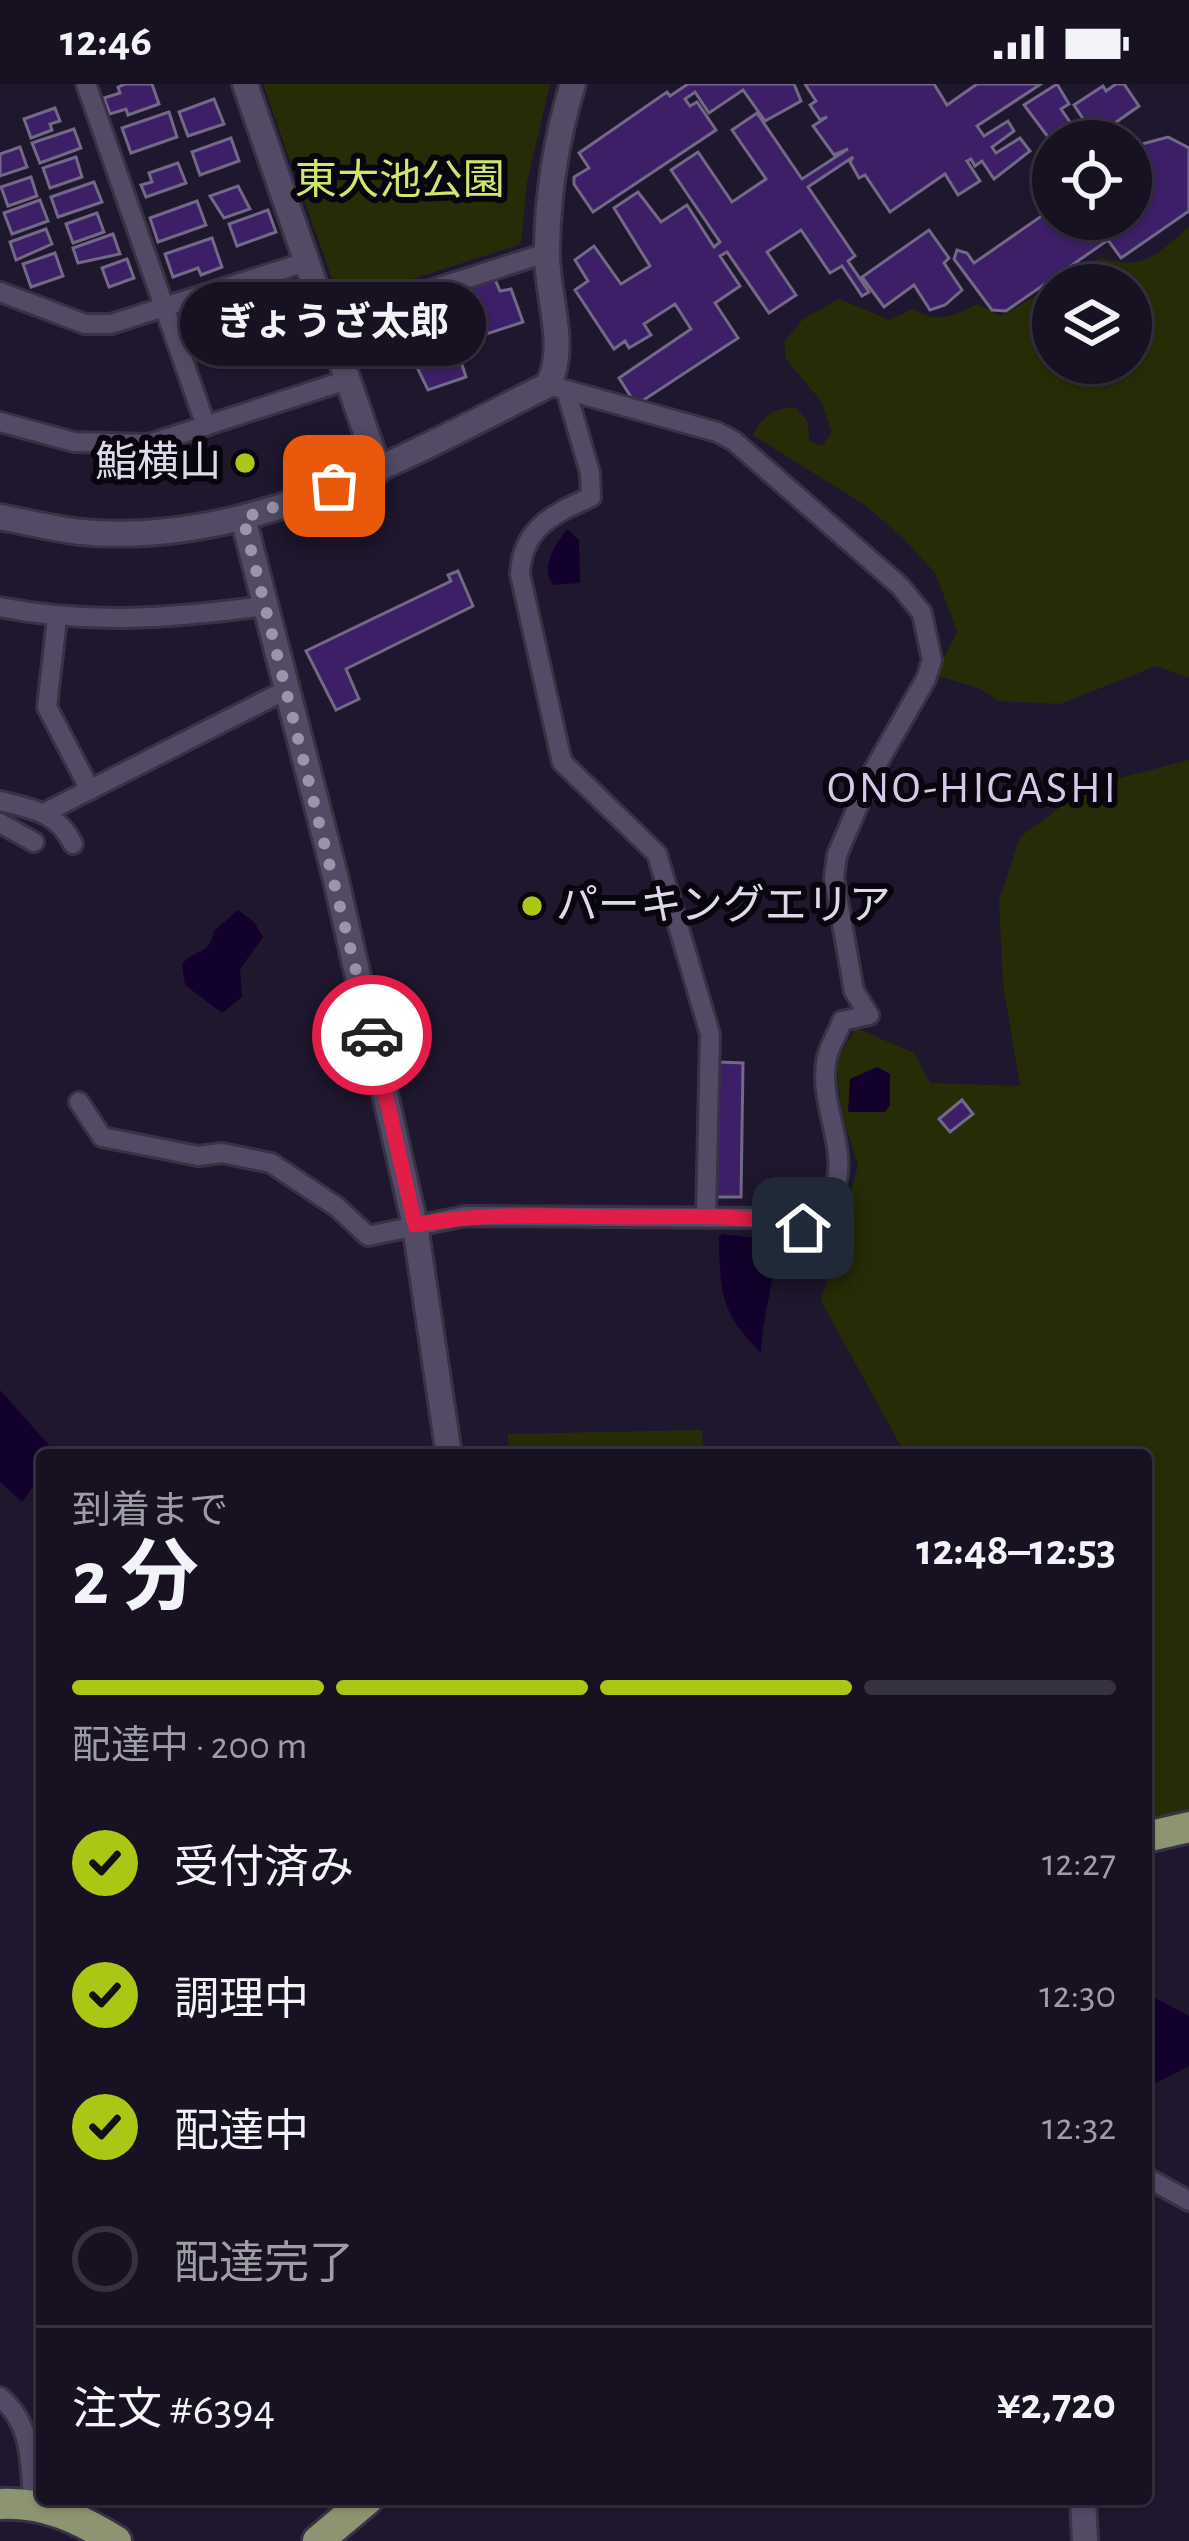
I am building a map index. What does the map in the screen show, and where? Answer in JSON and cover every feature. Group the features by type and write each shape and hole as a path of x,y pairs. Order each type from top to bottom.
{"main road":[{"path":"1152,1836 1189,1827"},
{"path":"0,2504 36,2504"},
{"path":"38,2505 82,2521 116,2541"},
{"path":"317,2541 361,2505"}],"street":[{"path":"86,84 206,426"},
{"path":"245,84 379,470"},
{"path":"573,84 553,148 546,253 557,387 590,473 591,497 550,514 532,531 522,551 520,574 562,762 657,854 710,1034 706,1217"},
{"path":"327,323 546,253"},
{"path":"0,292 85,324 111,324 306,262"},
{"path":"0,422 74,442 149,444 347,380"},
{"path":"0,517 83,532 165,530 243,518 379,470 557,387 717,432 734,441 900,586 922,613 932,660 926,679 872,773 836,855 834,878 854,991 869,1015 842,1022 826,1060 838,1172 834,1190 817,1217 803,1228 764,1218 465,1216 368,1235 337,1207 271,1163 222,1153 198,1156 102,1136 79,1102"},
{"path":"243,518 335,876 415,1225 448,1449"},
{"path":"0,607 57,618 166,620 265,606"},
{"path":"57,618 47,707 90,790"},
{"path":"46,812 286,690"},
{"path":"0,801 46,812 64,827 74,844"},
{"path":"0,823 34,842"},
{"path":"1152,2179 1189,2201"},
{"path":"0,2397 18,2414 28,2438 33,2503"},
{"path":"1083,2505 1085,2541"}],"green space":[{"name":"東大池公園","path":"263,84 550,84 527,182 521,244 354,298 339,298"},
{"path":"1189,227 1189,678 1156,666 1060,704 999,701 981,689 935,675 957,632 936,574 865,505 753,435 770,414 795,407 808,422 809,441 822,446 832,432 821,401 786,359 784,342 803,319 839,299 889,320 913,309 945,317 977,304 1001,316 1032,298 1032,384 1152,384 1152,264 1091,264 1101,258 1140,261"},
{"path":"1189,760 1189,1810 1152,1818 1152,1449 903,1449 821,1301 858,1165 842,1114 836,1061 856,1028 914,1053 930,1083 1020,1086 1003,983 999,901 1020,837 1089,786"},
{"path":"702,1430 703,1449 509,1449 508,1434"}],"shaded area":[{"path":"567,529 579,540 580,583 553,585 549,563"},
{"path":"238,910 263,937 240,969 242,997 222,1013 185,985 182,964 206,948 214,931"},
{"path":"877,1067 890,1074 890,1105 885,1112 848,1112 850,1079"},
{"path":"719,1236 781,1242 773,1250 761,1353 737,1325 725,1300"},
{"path":"0,1390 52,1449 36,1449 36,1482 22,1502 0,1482"},
{"path":"1152,1996 1189,2016 1189,2066 1152,2085"}],"building":[{"path":"152,84 159,104 128,115 126,109 110,114 104,98 120,93 118,87"},
{"path":"688,84 794,84 801,101 765,121 743,90 709,113 695,92 685,99 690,106 697,102 716,130 593,212 574,184 574,177 589,168 579,153 667,92 670,96"},
{"path":"805,84 934,84 947,105 977,84 1041,84 977,126 984,136 1008,121 1014,131 992,147 996,153 1020,138 1030,151 994,179 982,161 975,166 971,159 967,161 980,181 958,195 945,174 890,212 865,175 859,178 850,162 853,157 808,187 855,256 848,261 869,292 862,296 842,266 830,273 801,230 767,252 796,295 769,313 727,252 720,256 740,286 715,303 738,338 636,405 619,378 691,329 675,304 644,324 651,335 629,348 625,341 614,349 575,290 588,281 575,260 594,246 621,284 650,266 614,208 638,192 661,222 687,205 714,247 720,242 671,170 698,152 732,202 766,179 732,130 757,113 802,179 848,149 834,155 813,126 827,117 820,120 810,105 816,101"},
{"path":"1057,84 1069,104 1061,109 1069,120 1035,120 1024,105"},
{"path":"1124,84 1139,106 1119,120 1084,120 1074,105 1103,86 1106,91"},
{"path":"214,99 224,124 188,136 179,112"},
{"path":"55,108 60,121 50,124 52,130 31,138 24,119"},
{"path":"169,112 177,137 131,153 122,128"},
{"path":"74,129 81,148 40,163 32,143"},
{"path":"1168,137 1189,148 1189,211 1152,237 1152,141"},
{"path":"231,138 239,161 200,175 192,152"},
{"path":"20,147 27,167 0,176 0,154"},
{"path":"76,157 82,177 50,188 43,168"},
{"path":"178,163 186,183 146,197 141,185 152,182 149,173"},
{"path":"31,177 37,196 8,206 1,187"},
{"path":"94,182 102,202 58,217 51,197"},
{"path":"238,186 250,209 224,218 210,196"},
{"path":"40,200 48,221 12,234 4,213"},
{"path":"197,201 206,225 158,242 150,218"},
{"path":"268,210 276,232 237,246 229,224"},
{"path":"97,213 104,232 73,243 66,224"},
{"path":"1032,223 1032,240 1108,240 1074,264 1032,264 1032,293 1006,311 992,310 954,259 957,250 967,253 974,263"},
{"path":"46,229 52,244 16,260 10,242"},
{"path":"929,230 949,258 944,263 962,290 945,305 930,310 914,285 884,307 862,277"},
{"path":"113,234 120,254 78,263 73,248"},
{"path":"212,238 222,267 201,275 198,268 173,277 165,254"},
{"path":"1108,240 1147,240 1121,258"},
{"path":"55,253 63,276 31,287 23,264"},
{"path":"127,259 134,278 109,287 102,268"},
{"path":"494,277 500,291 511,289 523,322 474,338 461,289"},
{"path":"456,346 466,377 428,390 413,359"},
{"path":"458,571 473,606 346,669 359,699 336,710 306,651 451,581 448,575"},
{"path":"718,1062 743,1063 741,1197 716,1197"},
{"path":"962,1100 973,1114 950,1132 939,1119"}],"way so far":[{"path":"334,486 243,518 372,1035"}],"place":[{"name":"鮨横山","path":"245,463"},
{"name":"ぎょうざ太郎","path":"334,486"},
{"name":"パーキングエリア","path":"532,906"}],"district":[{"name":"ONO-HIGASHI","path":"973,788"}],"route":[{"path":"372,1035 415,1225 465,1216 706,1217 764,1218 803,1228"}]}
